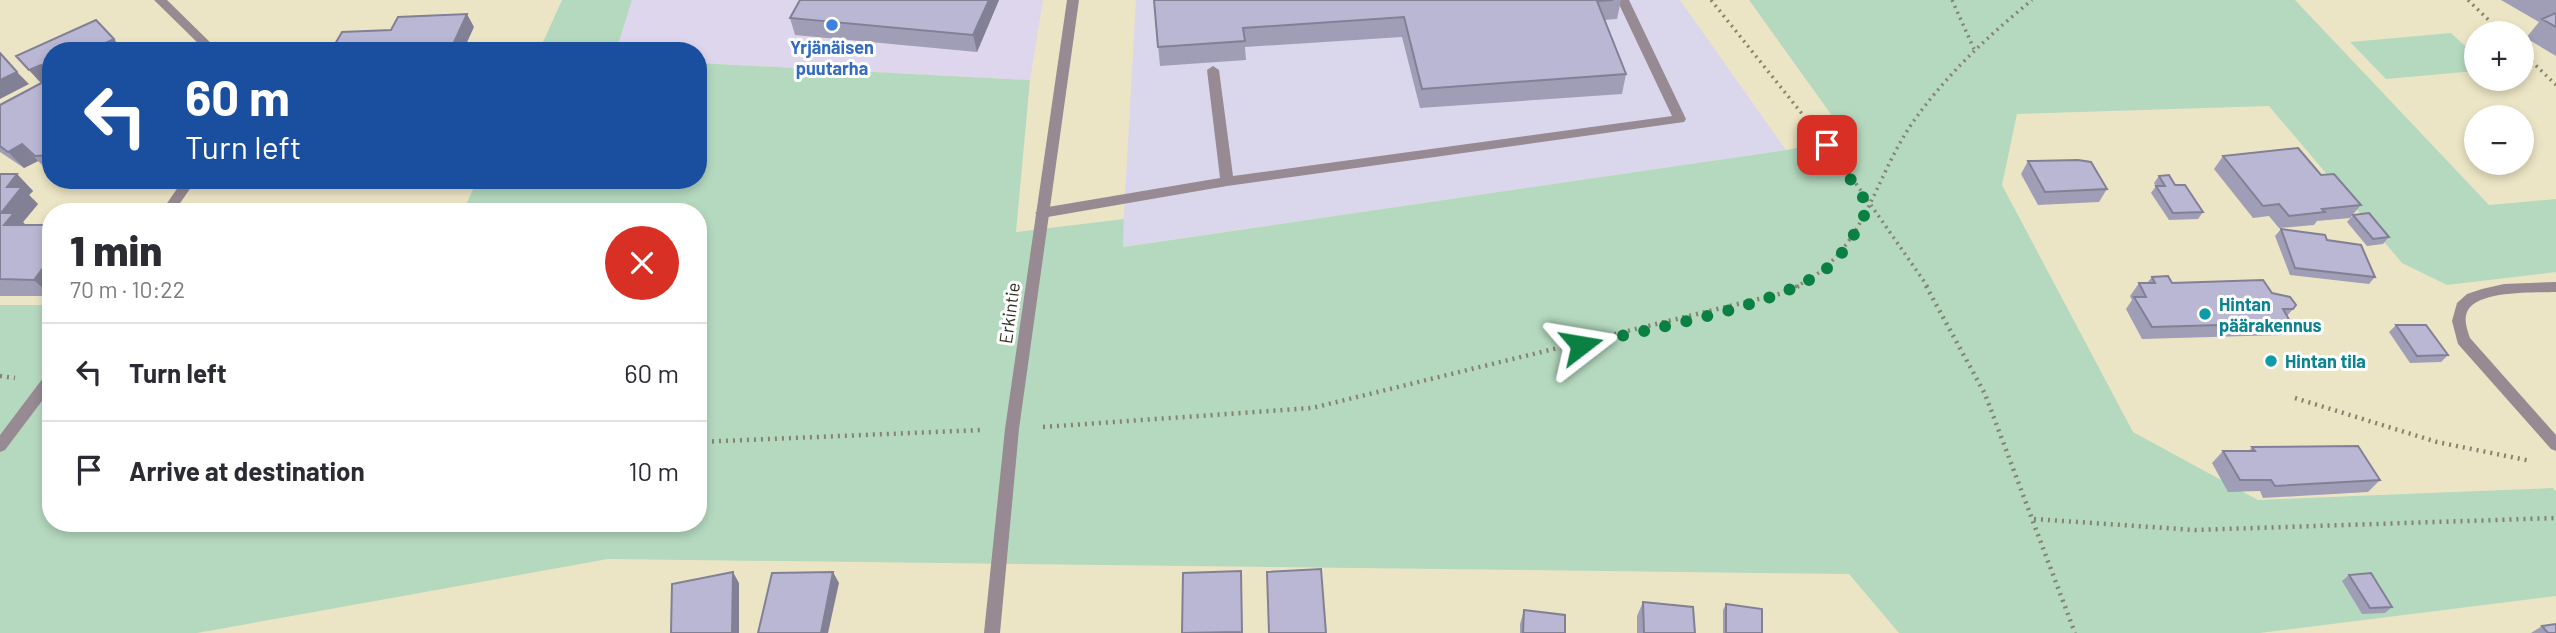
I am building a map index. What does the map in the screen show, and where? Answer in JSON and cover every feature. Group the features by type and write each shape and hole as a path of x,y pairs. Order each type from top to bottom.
{"street":[{"path":"160,0 204,42"},
{"name":"Erkintie","path":"992,633 1012,429 1073,0"},
{"path":"1042,212 1227,181 1680,119 1623,0"},
{"path":"1213,70 1227,181"},
{"path":"2556,287 2486,292 2469,298 2460,305 2457,317 2463,340 2556,446"},
{"path":"0,446 42,390"}],"path":[{"path":"1711,0 1843,166 1928,288 1985,394 2075,633"},
{"path":"1952,0 1974,49"},
{"path":"707,442 1012,429 1312,408 1762,301 1819,275 1835,261 1851,240 1912,122 1974,49 2032,0"},
{"path":"2468,0 2490,21"},
{"path":"2534,64 2556,85"},
{"path":"2295,398 2437,442 2543,463"},
{"path":"2034,519 2195,530 2556,518"}],"shaded area":[{"name":"Yrjänäisen puutarha","path":"632,0 1043,0 1030,80 707,63 707,42 619,42"},
{"path":"1136,0 1680,0 1786,150 1122,247"}],"green space":[{"path":"562,0 632,0 619,42 543,42"},
{"path":"1749,0 2295,0 2489,205 2556,199 2556,272 2447,285 2402,263 2269,106 2017,114 2002,185 2133,432 2258,500 2553,488 2556,491 2556,596 2260,633 1899,633 1849,574 608,559 197,633 0,633 0,305 42,305 42,532 707,532 707,203 467,203 473,189 707,189 707,63 1030,80 1016,232 1124,219 1123,247 1786,150 1848,138"},
{"path":"2451,33 2464,45 2464,72 2386,79 2350,42"}],"building":[{"path":"800,0 989,0 973,35 790,18"},
{"path":"1154,0 1613,0 1597,1 1626,74 1422,89 1404,17 1243,28 1245,41 1158,47"},
{"path":"2556,13 2556,27 2542,19"},
{"path":"467,14 454,42 336,42 342,32 391,30 398,17"},
{"path":"96,20 114,39 108,42 47,42"},
{"path":"42,44 42,66 29,70 16,56"},
{"path":"0,53 17,72 0,80"},
{"path":"42,83 42,156 35,156 22,144 8,152 0,146 0,105"},
{"path":"2298,148 2321,175 2334,174 2361,205 2289,216 2279,204 2263,206 2223,156"},
{"path":"2028,161 2091,162 2107,189 2045,192"},
{"path":"0,174 17,174 7,187 22,187 1,213 14,213 4,225 42,225 42,269 34,280 0,279"},
{"path":"2169,175 2175,185 2185,185 2203,212 2173,213 2156,186 2165,186 2159,176"},
{"path":"2369,213 2389,237 2373,239 2353,215"},
{"path":"2281,229 2325,235 2327,240 2361,245 2375,277 2295,268"},
{"name":"Hintan päärakennus","path":"2168,276 2172,283 2263,280 2272,293 2290,297 2296,305 2293,309 2283,309 2291,323 2152,327 2134,297 2146,297 2139,283 2155,283 2152,277"},
{"path":"2396,325 2426,325 2448,355 2417,356"},
{"path":"2358,446 2380,480 2275,486 2271,480 2240,480 2223,451 2255,451 2252,447"},
{"path":"1321,569 1326,633 1269,633 1267,572"},
{"path":"1241,571 1242,632 1182,633 1183,573"},
{"path":"733,572 732,633 671,633 672,584"},
{"path":"833,572 821,633 758,633 772,573"},
{"path":"2371,573 2392,607 2370,608 2349,575"},
{"path":"1643,602 1693,607 1695,633 1644,633"},
{"path":"1726,604 1762,609 1762,633 1726,633"},
{"path":"1524,610 1565,615 1565,633 1523,633"},
{"path":"2556,624 2556,633 2548,633 2542,626"}],"place":[{"name":"Yrjänäisen puutarha","path":"832,25"},
{"name":"Hintan päärakennus","path":"2205,314"},
{"name":"Hintan tila","path":"2271,361"}],"route":[{"path":"1581,345 1762,301 1819,275 1835,261 1851,240 1869,206 1827,145"}]}
